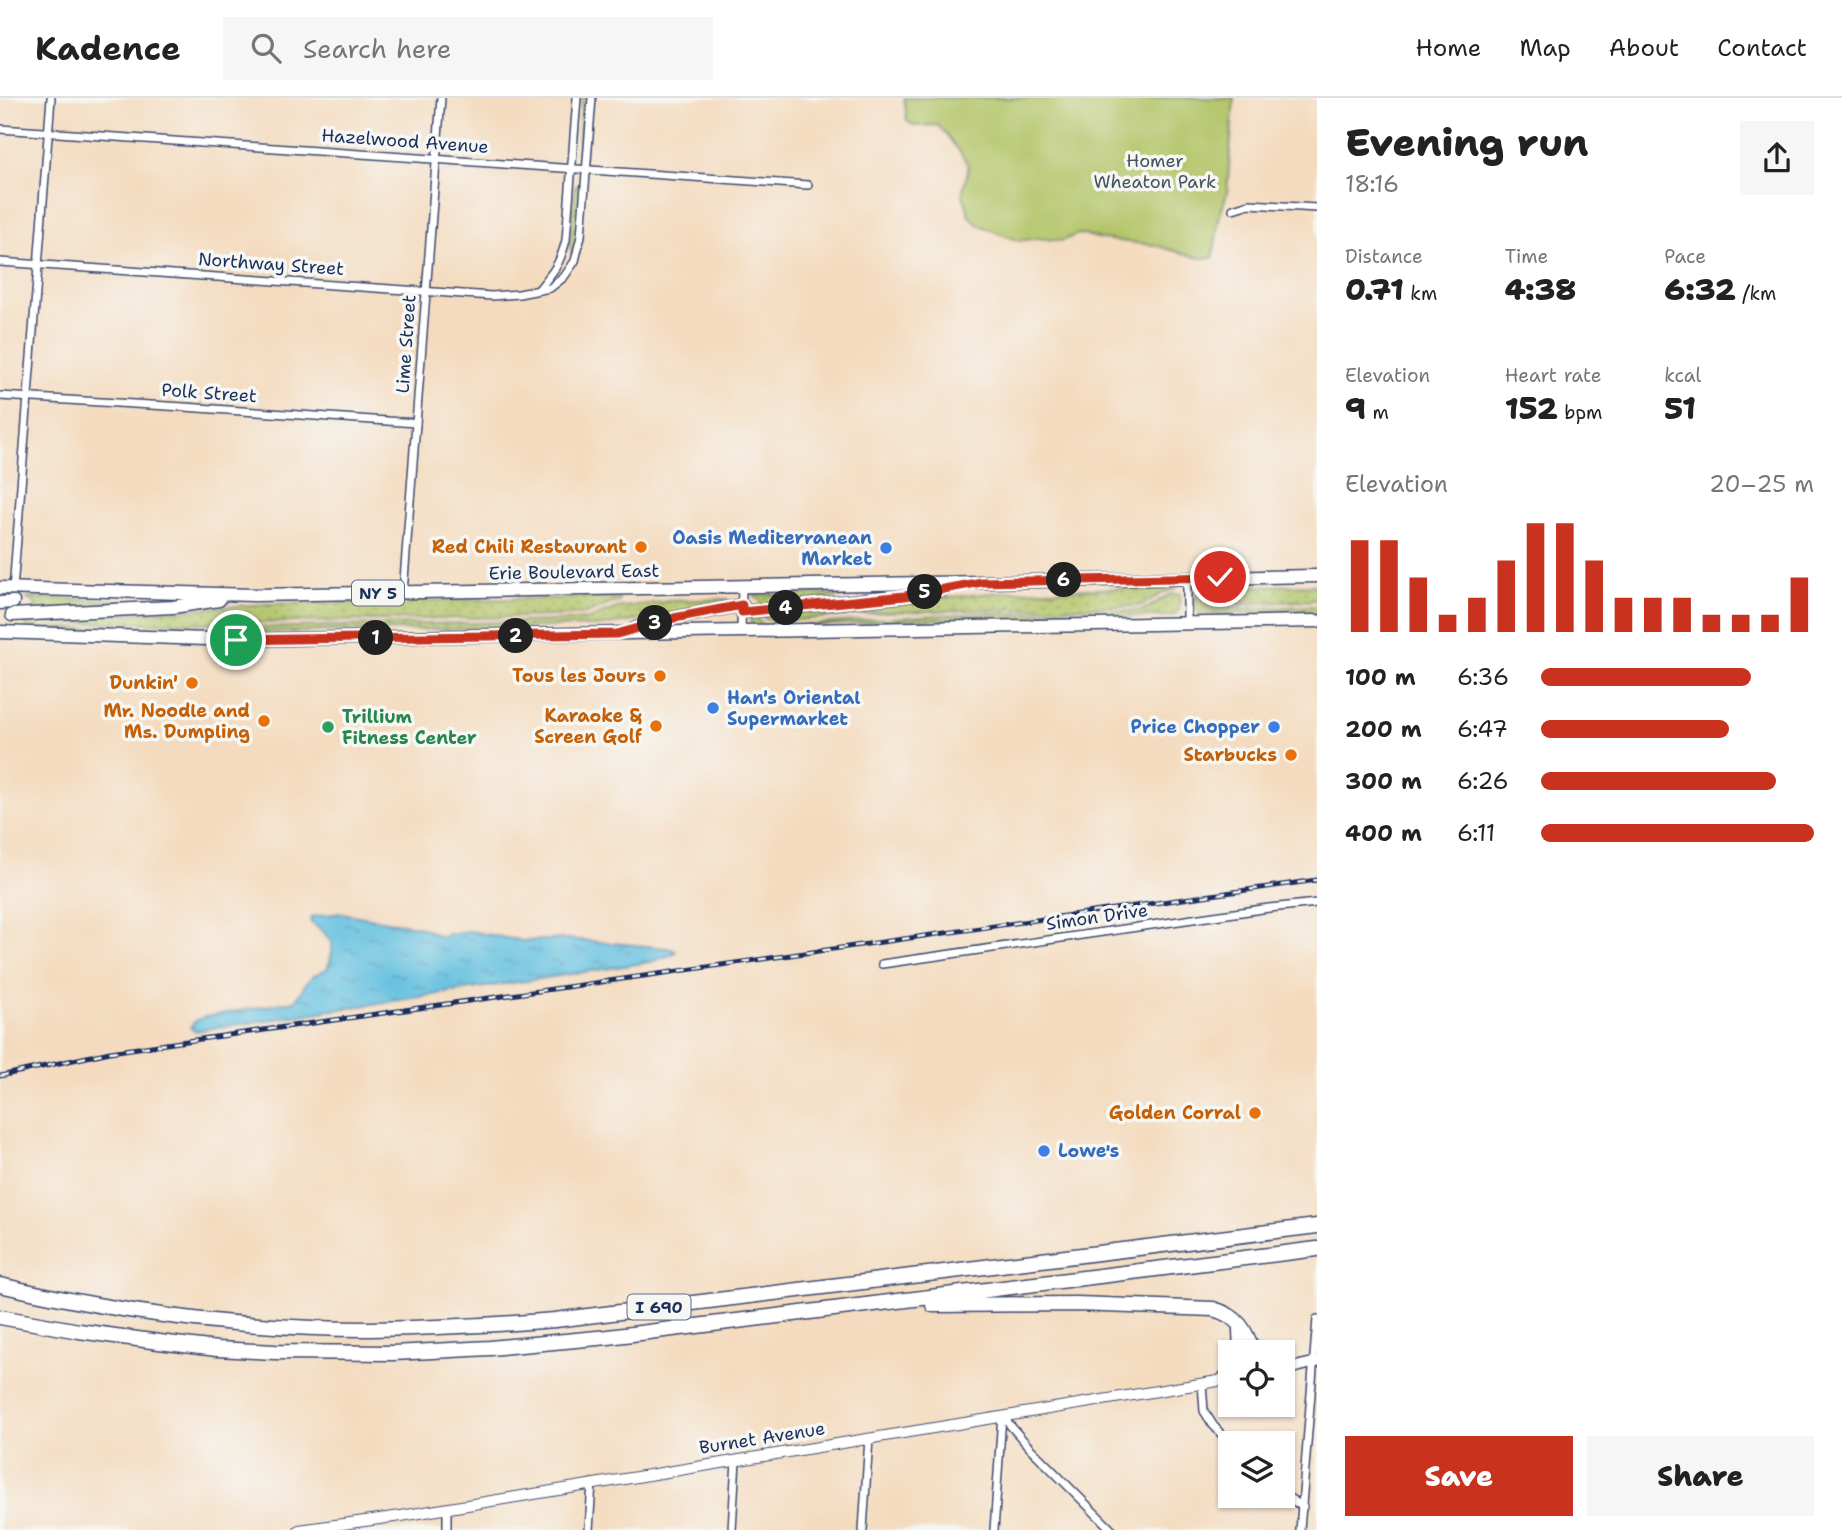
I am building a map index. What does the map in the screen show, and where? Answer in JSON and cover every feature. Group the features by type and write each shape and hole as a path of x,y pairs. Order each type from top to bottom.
{"highway":[{"name":"I 690","path":"0,1285 107,1306 192,1318 271,1325 368,1329 489,1325 569,1318 1317,1226"},
{"name":"I 690","path":"0,1317 79,1331 217,1349 393,1353 490,1348 595,1338 1317,1249"},
{"path":"844,1308 952,1304 1199,1307 1223,1312 1234,1318 1249,1340"},
{"path":"1240,1324 1241,1340"}],"main road":[{"name":"Erie Boulevard East","path":"7,588 254,595 1317,576"},
{"path":"617,634 674,618 742,609 905,596 982,582"},
{"path":"8,607 173,607 254,595"},
{"path":"5,632 236,640 1317,621"},
{"path":"1295,1367 1315,1363"}],"street":[{"path":"5,632 7,588 28,398 51,98"},
{"name":"Lime Street","path":"403,593 441,98"},
{"path":"539,289 561,259 566,240 577,98"},
{"path":"539,289 550,288 575,261 581,236 593,98"},
{"name":"Hazelwood Avenue","path":"0,129 808,185"},
{"path":"1233,209 1249,204 1317,208"},
{"path":"561,259 571,268"},
{"name":"Northway Street","path":"0,262 492,296 539,289"},
{"name":"Polk Street","path":"0,396 416,423"},
{"path":"1187,578 1187,624"},
{"path":"741,632 742,586"},
{"name":"Simon Drive","path":"882,964 1317,903"},
{"path":"1300,1530 1317,1319"},
{"name":"Burnet Avenue","path":"299,1530 401,1516 1218,1379"},
{"path":"1202,1383 1204,1411 1218,1431"},
{"path":"994,1530 1003,1416"},
{"path":"1003,1416 1030,1448 1112,1530"},
{"path":"863,1530 869,1438"},
{"path":"732,1530 736,1460"},
{"path":"589,1530 592,1483"},
{"path":"1295,1501 1303,1507"},
{"path":"447,1508 447,1530"}],"green space":[{"path":"582,98 590,98 584,157 581,158 578,155"},
{"name":"Homer Wheaton Park","path":"904,98 1234,98 1227,193 1219,218 1213,258 1199,258 1154,245 1082,234 1062,241 1038,238 1018,241 977,224 968,215 963,194 967,162 938,125 914,126 907,121"},
{"path":"579,184 583,187 579,238 576,252 572,253 570,248 575,187"},
{"path":"1317,585 1317,600 1241,604 1214,590 1201,587"},
{"path":"1175,589 1138,606 885,612 798,620 767,620 761,615 1013,591"},
{"path":"1198,593 1238,609 1317,606 1317,613 1203,615 1195,610"},
{"path":"863,594 761,607 760,600 754,595"},
{"path":"1172,594 1180,594 1180,605 1177,613 1171,616 907,620 758,628 753,626 750,620 752,616 756,616 759,622 769,626 792,626 924,616 1136,611"},
{"path":"619,597 619,602 586,614 556,616 252,623 40,623 37,619 268,604"},
{"path":"26,598 138,603 36,611 35,603"},
{"path":"727,599 728,604 598,626 155,635 30,630 26,625 31,620 38,628 201,629 563,621 589,619 616,608 671,601"}],"water":[{"path":"341,913 420,927 442,937 450,933 469,931 523,941 567,939 668,948 676,951 650,962 195,1031 191,1027 195,1021 205,1017 294,1001 309,980 327,969 332,954 331,942 324,932 311,923 310,917"}],"railway":[{"path":"0,1076 110,1052 1317,880"}],"place":[{"name":"Red Chili Restaurant","path":"641,547"},
{"name":"Oasis Mediterranean Market","path":"886,548"},
{"name":"Tous les Jours","path":"660,676"},
{"name":"Dunkin'","path":"192,683"},
{"name":"Han's Oriental Supermarket","path":"713,708"},
{"name":"Mr. Noodle and Ms. Dumpling","path":"264,721"},
{"name":"Karaoke & Screen Golf","path":"656,726"},
{"name":"Trillium Fitness Center","path":"328,727"},
{"name":"Price Chopper","path":"1274,727"},
{"name":"Starbucks","path":"1291,755"},
{"name":"Golden Corral","path":"1255,1113"},
{"name":"Lowe's","path":"1044,1151"}],"route":[{"path":"236,640 617,634 674,618 742,605 742,612 905,596 982,582 1220,577"}]}
